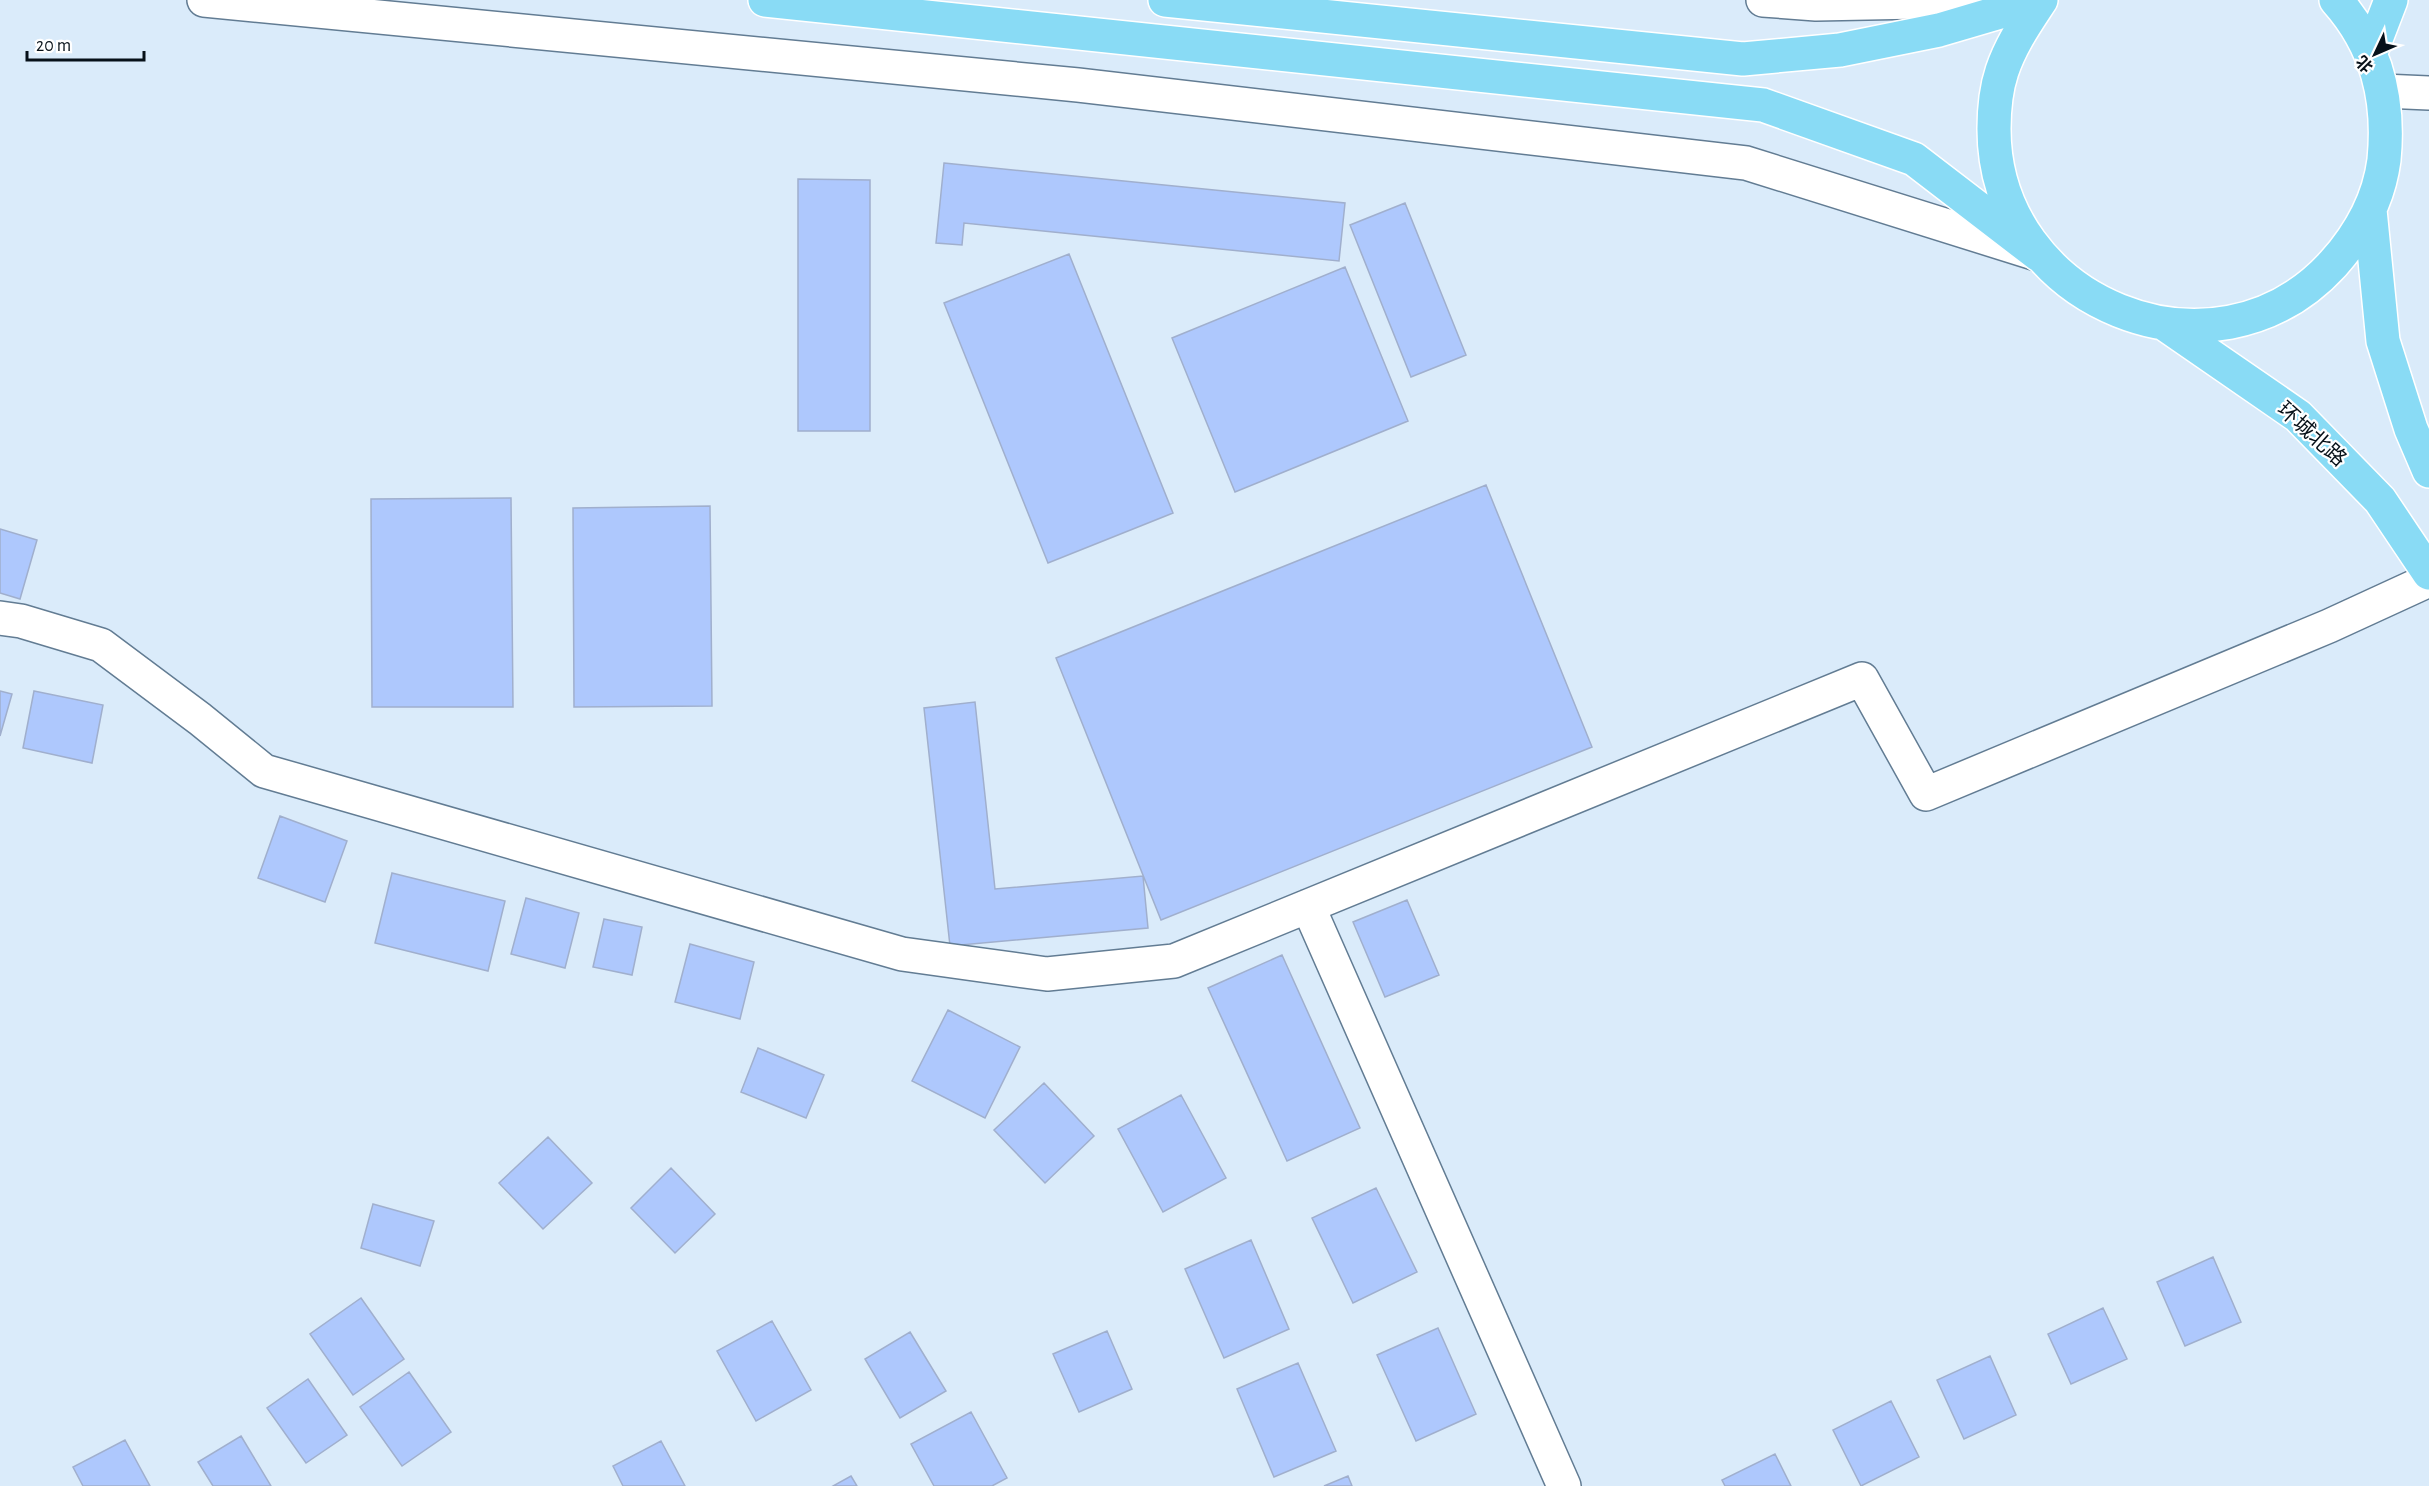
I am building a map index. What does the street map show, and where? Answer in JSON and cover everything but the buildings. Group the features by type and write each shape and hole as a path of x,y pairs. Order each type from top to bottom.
{"main road":[{"path":"765,0 1764,105 1914,159 2039,255 2075,288 2118,312 2166,324 2208,326 2248,318 2287,301 2327,270 2348,246 2370,210 2382,172 2387,132 2383,91 2370,52 2349,15 2336,0"},
{"path":"1165,0 1743,59 1840,50 1939,30 2041,0"},
{"path":"2039,255 2018,222 2002,187 1994,149 1994,111 2001,73 2016,37 2041,0"},
{"path":"2370,52 2391,0"},
{"path":"2370,210 2383,340 2410,429 2429,471"},
{"name":"环城北路","path":"2166,324 2298,416 2380,500 2429,573"}],"street":[{"path":"204,0 1078,85 1746,163 2039,255"},
{"path":"1763,0 1816,4 2028,0"},
{"path":"2370,52 2403,0"},
{"path":"2383,91 2429,93"},
{"path":"0,618 21,621 101,645 200,719 264,771 902,954 1047,974 1174,961 1862,679 1926,794 2329,626 2429,580"},
{"path":"1308,906 1564,1486"}]}
